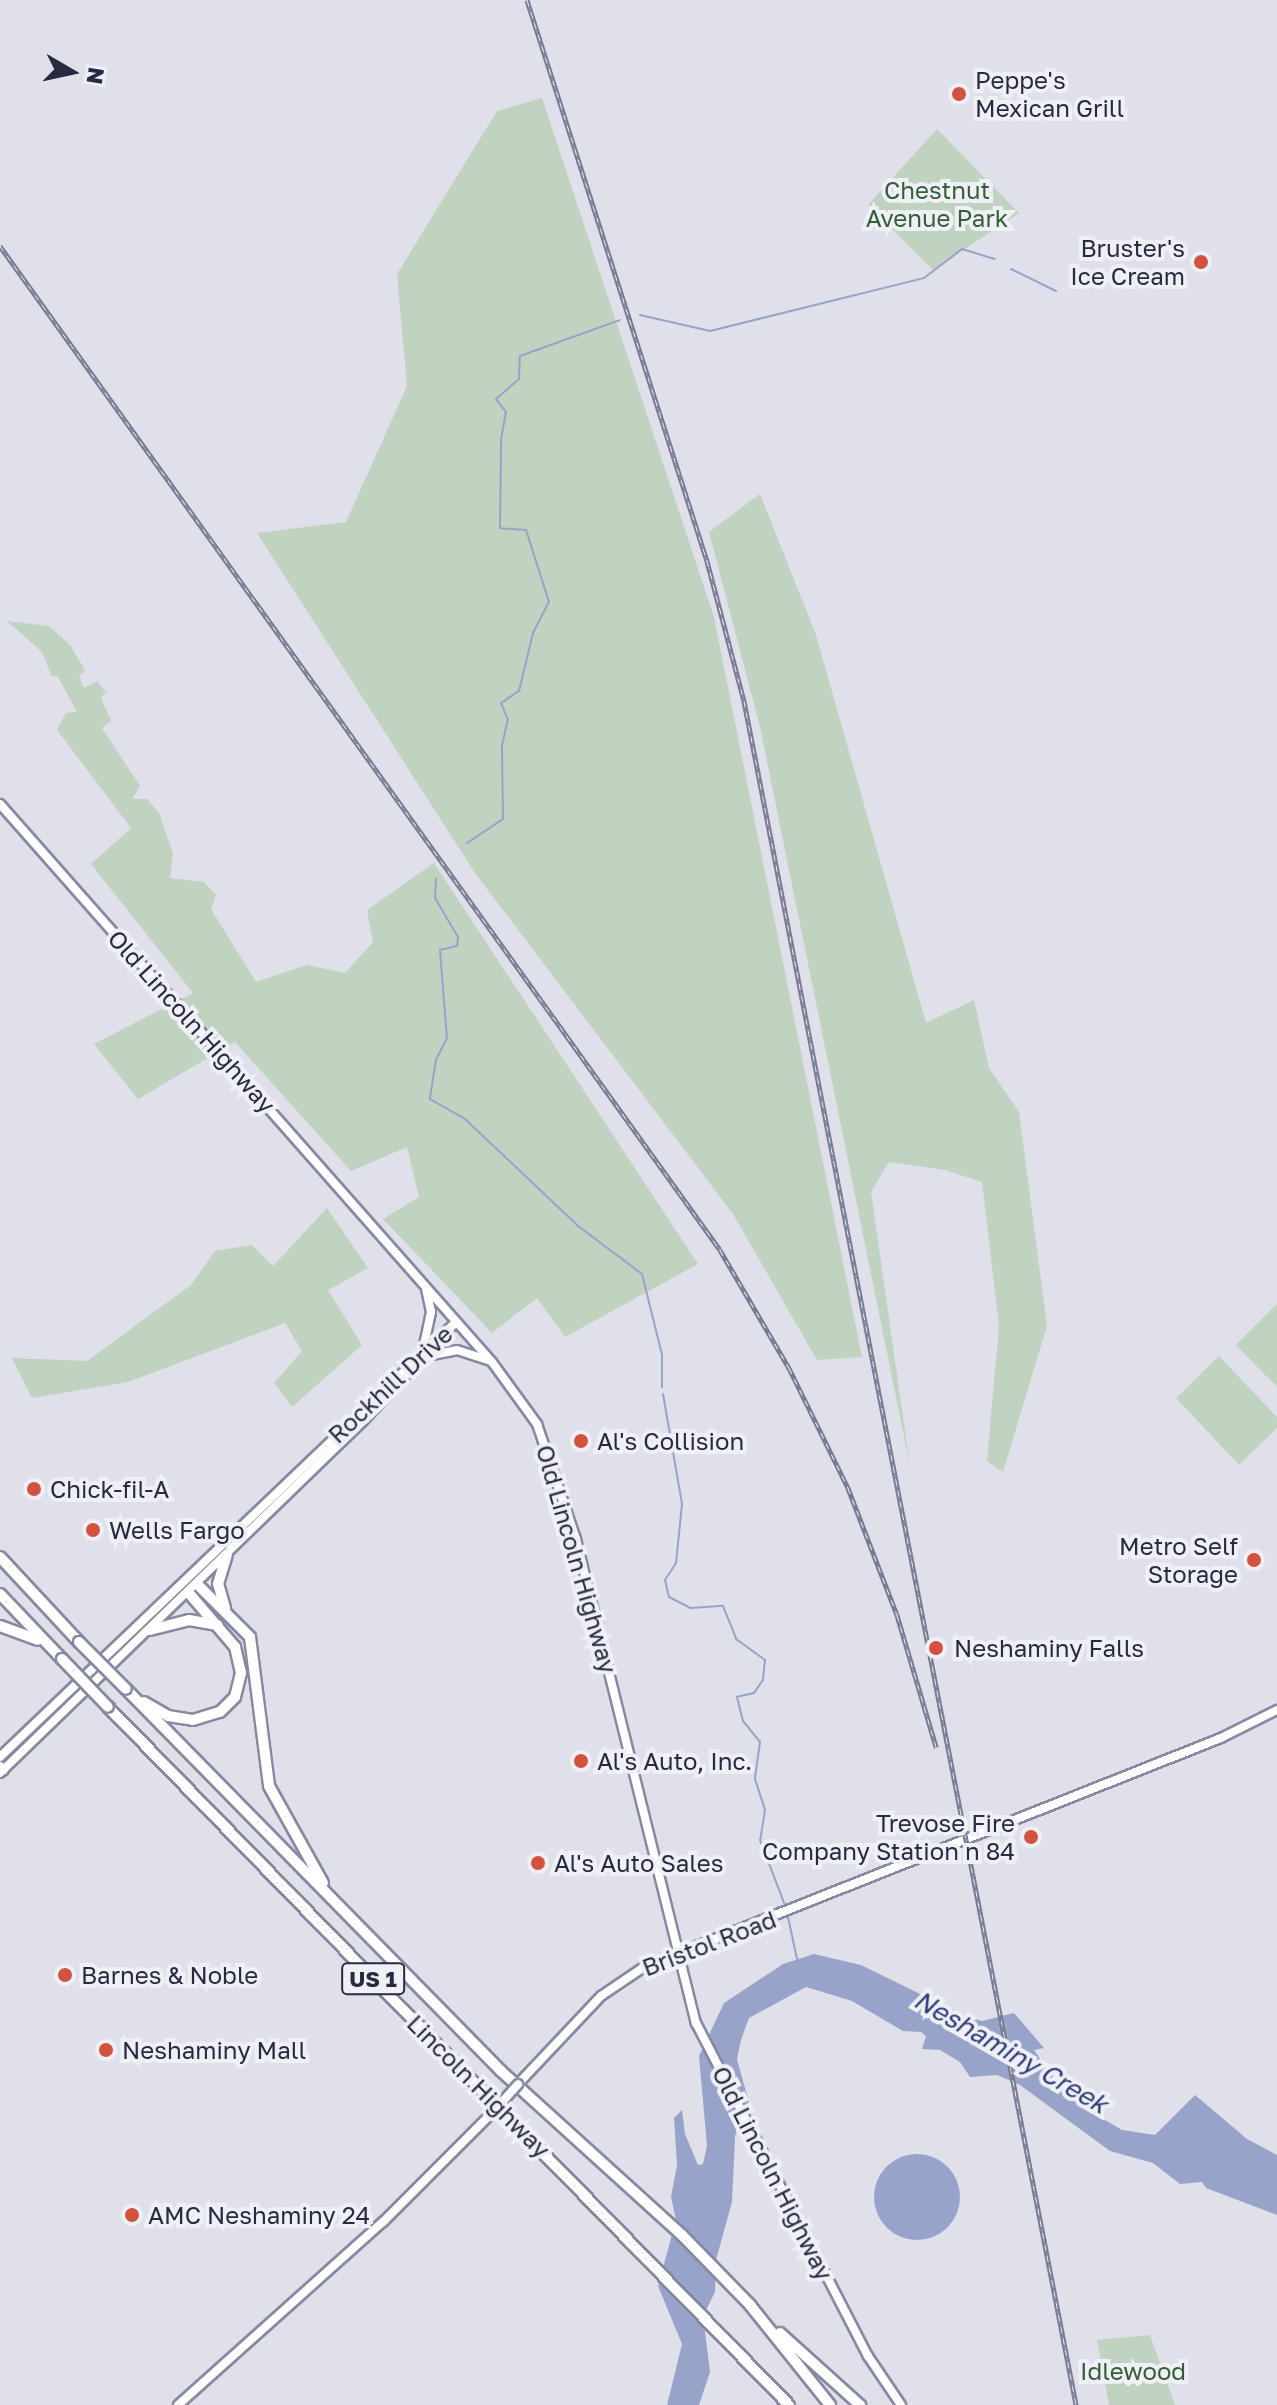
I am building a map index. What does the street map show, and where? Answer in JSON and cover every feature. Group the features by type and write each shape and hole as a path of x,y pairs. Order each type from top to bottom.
{"highway":[{"path":"225,1610 218,1584 227,1555"},
{"name":"Lincoln Highway","path":"0,1557 79,1642 501,2071 653,2208 750,2305"},
{"path":"192,1588 225,1610 250,1637 255,1651 269,1786 330,1895"},
{"path":"126,1689 178,1720 220,1712 235,1697 241,1673 235,1647 192,1588"},
{"name":"Lincoln Highway","path":"0,1594 641,2249 756,2372"},
{"path":"150,1630 189,1620 219,1626"},
{"path":"0,1626 21,1630 53,1650"},
{"path":"750,2305 860,2405"},
{"name":"US 1","path":"750,2305 830,2405"},
{"path":"756,2372 781,2405"},
{"name":"US 1","path":"756,2372 789,2405"}],"main road":[{"name":"Old Lincoln Highway","path":"0,804 492,1362 537,1424 558,1475 699,2030 868,2356 901,2405"},
{"path":"423,1348 431,1312 424,1284"},
{"name":"Rockhill Drive","path":"0,1757 423,1348 456,1322"},
{"name":"Rockhill Drive","path":"1,1770 227,1555 424,1359 456,1322"},
{"path":"424,1359 457,1350 492,1362"},
{"path":"188,1575 192,1588"},
{"path":"180,1582 192,1588"},
{"name":"Bristol Road","path":"178,2405 402,2204 609,1990 677,1953 1221,1738 1277,1710"}],"green space":[{"path":"542,98 714,617 862,1357 817,1360 733,1214 475,873 257,533 346,522 407,386 397,274 497,111"},
{"name":"Chestnut Avenue Park","path":"937,129 1019,213 933,270 868,205"},
{"path":"760,494 816,635 926,1023 974,1000 989,1068 1019,1112 1047,1326 1003,1472 987,1461 999,1326 982,1182 945,1170 889,1162 871,1192 910,1466 760,727 709,532"},
{"path":"7,621 49,626 70,645 85,670 79,676 84,688 97,681 106,693 101,698 111,721 102,728 140,786 132,799 147,799 159,813 173,853 170,878 204,882 216,895 211,909 256,982 307,965 345,973 373,942 367,910 434,863 698,1264 565,1337 537,1298 492,1333 383,1219 419,1197 407,1147 351,1171 235,1042 138,1099 94,1044 193,993 91,864 131,828 57,730 66,713 77,712 58,677 51,675 42,652"},
{"path":"327,1208 368,1268 328,1290 362,1345 292,1407 274,1383 302,1351 285,1323 128,1382 32,1398 12,1358 87,1361 191,1285 215,1251 252,1245 273,1266"},
{"path":"1277,1304 1277,1387 1236,1345"},
{"path":"1219,1356 1277,1417 1277,1428 1239,1465 1176,1398"},
{"name":"Idlewood","path":"1150,2335 1175,2405 1109,2405 1097,2340"}],"water":[{"path":"814,1954 861,1965 969,2018 982,2021 1014,2013 1044,2048 1034,2050 1050,2073 1083,2107 1122,2130 1155,2135 1195,2095 1247,2139 1277,2155 1277,2215 1206,2188 1202,2182 1180,2184 1153,2163 1110,2151 1020,2085 997,2075 970,2077 960,2062 940,2050 922,2049 926,2036 921,2032 903,2031 852,2001 806,1987 749,2018 741,2040 737,2059 751,2110 738,2121 732,2202 716,2260 715,2292 703,2316 710,2372 699,2405 667,2405 682,2344 658,2286 676,2220 671,2197 677,2165 674,2118 682,2110 685,2134 698,2165 703,2164 707,2146 699,2056 724,2003 783,1964"},
{"path":"917,2154 933,2158 947,2167 956,2181 960,2197 956,2213 947,2227 933,2236 917,2240 901,2236 887,2227 878,2213 874,2197 878,2181 887,2167 901,2158"}],"waterway":[{"path":"640,315 710,331 924,278 962,249 994,259"},
{"path":"1011,269 1056,291"},
{"path":"467,843 503,819 502,745 508,720 501,703 519,691 533,633 549,602 526,530 500,528 501,440 506,412 496,399 519,379 520,356 620,320"},
{"path":"436,879 435,898 458,937 457,946 440,950 447,1038 436,1060 430,1099 465,1119 578,1226 642,1274 662,1355 662,1387"},
{"path":"663,1394 682,1504 676,1563 665,1580 669,1597 691,1608 723,1606 736,1639 765,1660 763,1680 754,1693 737,1697 743,1721 760,1742 755,1779 765,1810 760,1840 786,1908"},
{"path":"788,1917 797,1959"},
{"name":"Neshaminy Creek","path":"970,2048 1003,2069"},
{"name":"Neshaminy Creek","path":"694,2317 699,2279"}],"railway":[{"path":"527,0 707,561 744,701 1076,2405"},
{"path":"0,246 720,1250 789,1368 848,1488 897,1615 936,1747"}],"place":[{"name":"Peppe's Mexican Grill","path":"959,94"},
{"name":"Bruster's Ice Cream","path":"1201,262"},
{"name":"Al's Collision","path":"581,1441"},
{"name":"Chick-fil-A","path":"34,1489"},
{"name":"Wells Fargo","path":"93,1530"},
{"name":"Metro Self Storage","path":"1254,1560"},
{"name":"Neshaminy Falls","path":"936,1648"},
{"name":"Al's Auto, Inc.","path":"581,1761"},
{"name":"Trevose Fire Company Station n 84","path":"1031,1837"},
{"name":"Al's Auto Sales","path":"538,1863"},
{"name":"Barnes & Noble","path":"65,1975"},
{"name":"Neshaminy Mall","path":"106,2050"},
{"name":"AMC Neshaminy 24","path":"132,2215"}]}
